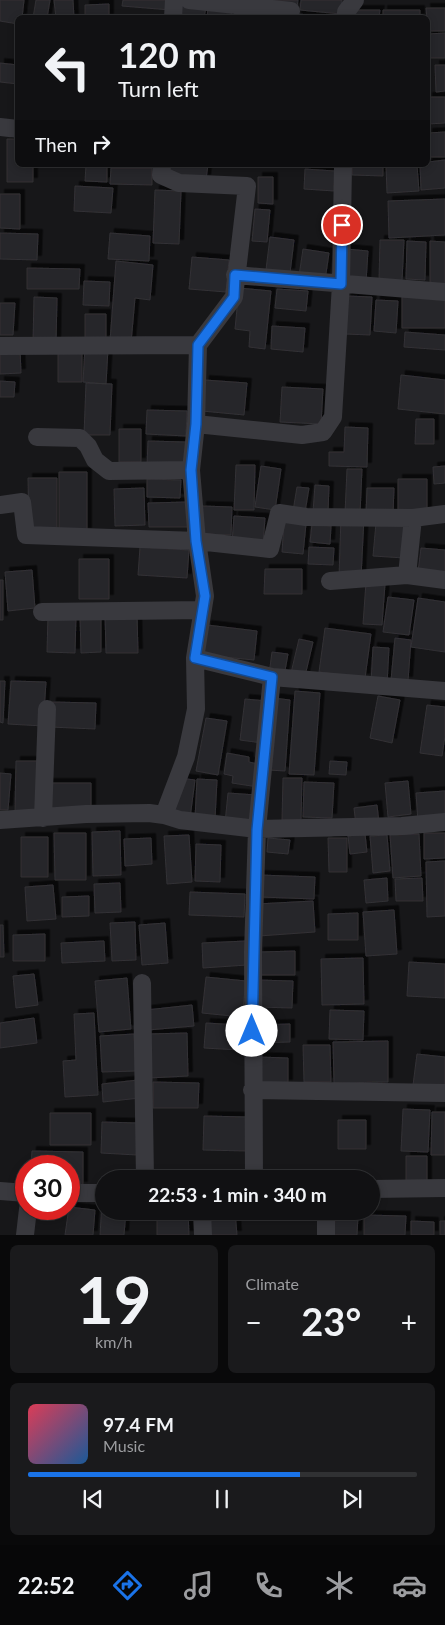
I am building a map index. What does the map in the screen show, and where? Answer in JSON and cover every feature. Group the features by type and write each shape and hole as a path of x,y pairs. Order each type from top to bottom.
{"street":[{"path":"173,15 174,0"},
{"path":"189,0 291,11"},
{"path":"346,15 346,12 355,0"},
{"path":"0,127 15,129"},
{"path":"162,167 161,175 180,183 248,186 235,275 234,297 198,345 196,424 191,470 196,541 205,596 195,658 196,709 186,757 164,815"},
{"path":"196,424 302,435 323,432 333,417 341,284 343,167"},
{"path":"235,275 445,292"},
{"path":"0,346 198,345"},
{"path":"37,437 80,438 88,446 94,460 109,471 191,470"},
{"path":"0,505 22,502 26,536 196,541 270,549 279,513 306,517 413,518 445,514"},
{"path":"407,575 413,518"},
{"path":"330,581 407,575 445,580"},
{"path":"42,612 203,610"},
{"path":"195,658 272,677 445,691"},
{"path":"254,1170 252,952 257,830 272,677"},
{"path":"43,818 47,709"},
{"path":"0,820 86,814 164,815 180,820 257,830 402,826 445,822"},
{"path":"142,983 145,1170"},
{"path":"252,1090 445,1093"},
{"path":"380,1189 445,1188"},
{"path":"0,1191 15,1192"},
{"path":"80,1193 95,1193"},
{"path":"25,1235 27,1220"},
{"path":"202,1220 203,1235"},
{"path":"326,1220 326,1235"}],"building":[{"path":"0,0 24,0 22,15 15,15 15,24 0,21"},
{"path":"36,0 50,0 48,15 34,15"},
{"path":"54,0 73,0 74,15 56,15"},
{"path":"123,0 171,0 170,10 122,6"},
{"path":"274,0 298,0 297,7 273,5"},
{"path":"301,0 342,0 341,14 300,10"},
{"path":"109,4 109,15 85,15 85,5"},
{"path":"179,4 206,7 205,15 178,15"},
{"path":"208,8 232,11 231,15 207,15"},
{"path":"426,8 445,8 445,31 430,31 430,15 427,15"},
{"path":"354,10 380,10 379,15 354,15"},
{"path":"383,10 420,10 420,15 383,15"},
{"path":"235,11 260,13 260,15 234,15"},
{"path":"445,33 445,58 430,58 430,34"},
{"path":"0,63 15,65 15,84 0,82"},
{"path":"435,65 445,65 445,91 436,92"},
{"path":"430,97 445,97 445,123 430,124"},
{"path":"445,132 445,157 430,157 430,133"},
{"path":"7,139 15,139 15,167 33,167 33,182 7,182"},
{"path":"445,160 445,188 421,190 420,167 430,167 430,162"},
{"path":"86,167 107,167 107,182 85,181"},
{"path":"166,167 208,167 206,179 165,175"},
{"path":"352,167 383,167 383,176 352,175"},
{"path":"386,167 417,167 419,191 387,193"},
{"path":"111,168 152,168 152,185 110,184"},
{"path":"305,169 335,171 334,191 304,189"},
{"path":"258,177 273,177 273,204 258,203"},
{"path":"75,186 113,188 111,213 74,211"},
{"path":"155,190 181,191 179,244 153,243"},
{"path":"0,194 20,194 20,229 0,228"},
{"path":"445,199 445,235 389,238 388,201"},
{"path":"255,209 270,210 267,242 252,241"},
{"path":"0,233 38,234 37,260 0,259"},
{"path":"110,233 150,236 149,261 108,259"},
{"path":"270,237 294,240 290,273 266,270"},
{"path":"380,240 404,240 402,281 379,280"},
{"path":"407,241 426,242 425,280 406,279"},
{"path":"430,241 445,242 445,285 430,284"},
{"path":"303,249 329,253 325,280 299,276"},
{"path":"346,249 368,251 366,282 344,281"},
{"path":"192,257 229,260 226,292 189,289"},
{"path":"116,261 153,265 150,300 135,298 131,343 110,341"},
{"path":"27,268 80,269 79,289 27,289"},
{"path":"84,281 110,282 109,306 83,305"},
{"path":"239,288 271,291 265,349 249,347 250,331 235,329"},
{"path":"277,289 308,291 306,311 275,308"},
{"path":"347,296 372,297 370,335 345,334"},
{"path":"34,297 57,298 56,343 33,342"},
{"path":"402,297 445,297 445,328 402,328"},
{"path":"376,300 398,301 396,333 374,331"},
{"path":"0,303 15,303 13,335 0,335"},
{"path":"85,314 106,314 106,340 85,339"},
{"path":"272,326 305,328 303,352 271,349"},
{"path":"405,332 445,335 445,350 404,347"},
{"path":"58,347 82,347 82,382 58,382"},
{"path":"85,347 108,348 106,384 83,382"},
{"path":"0,349 20,349 21,373 0,374"},
{"path":"401,375 445,380 445,414 398,409"},
{"path":"205,380 247,383 244,415 202,411"},
{"path":"0,381 15,382 14,397 0,397"},
{"path":"86,383 112,384 110,435 84,435"},
{"path":"282,387 323,389 321,424 280,422"},
{"path":"147,410 187,411 186,436 146,434"},
{"path":"416,419 434,419 434,444 415,444"},
{"path":"345,427 368,428 367,467 329,466 329,452 344,452"},
{"path":"119,429 141,429 141,462 119,462"},
{"path":"148,441 186,442 186,466 147,466"},
{"path":"236,465 255,465 254,510 234,510"},
{"path":"261,466 281,469 275,510 255,507"},
{"path":"445,466 445,483 434,484 433,467"},
{"path":"347,469 362,469 360,514 345,513"},
{"path":"59,472 87,472 87,532 59,532"},
{"path":"28,478 57,478 57,530 29,530"},
{"path":"147,479 181,480 180,498 147,497"},
{"path":"398,479 427,479 427,514 398,514"},
{"path":"315,485 329,486 328,513 313,512"},
{"path":"297,487 309,488 305,512 293,511"},
{"path":"144,488 145,525 115,526 114,489"},
{"path":"367,488 394,488 393,515 366,515"},
{"path":"188,502 188,527 149,527 148,503"},
{"path":"202,506 232,507 231,535 201,534"},
{"path":"234,516 265,518 263,545 232,543"},
{"path":"341,517 364,517 361,578 339,577"},
{"path":"284,522 306,524 303,554 282,552"},
{"path":"376,523 407,525 404,558 373,556"},
{"path":"312,524 331,526 330,544 310,542"},
{"path":"140,547 189,550 187,578 138,575"},
{"path":"309,547 334,548 333,565 308,564"},
{"path":"421,548 445,550 445,574 418,572"},
{"path":"79,559 109,559 109,599 79,599"},
{"path":"265,569 302,569 302,594 264,594"},
{"path":"32,570 35,608 8,611 5,572"},
{"path":"0,580 3,580 3,620 0,620"},
{"path":"366,582 385,584 382,625 363,624"},
{"path":"388,597 414,600 409,635 383,632"},
{"path":"418,598 445,602 445,652 411,647"},
{"path":"105,614 137,614 138,653 106,653"},
{"path":"48,615 76,616 75,653 47,652"},
{"path":"80,616 101,616 101,652 81,653"},
{"path":"207,625 257,631 254,660 204,655"},
{"path":"325,628 371,634 365,678 319,672"},
{"path":"395,638 411,640 408,681 391,680"},
{"path":"299,639 313,642 305,676 291,673"},
{"path":"373,647 389,648 387,684 371,683"},
{"path":"272,652 288,654 284,676 269,674"},
{"path":"0,681 5,681 3,723 0,722"},
{"path":"11,681 46,682 43,726 8,724"},
{"path":"295,691 320,693 314,775 289,774"},
{"path":"378,696 400,700 392,743 370,738"},
{"path":"273,698 290,700 285,771 268,770"},
{"path":"245,699 267,701 262,743 240,740"},
{"path":"52,702 96,703 95,729 50,727"},
{"path":"427,705 445,707 445,736 442,756 420,753"},
{"path":"206,718 227,721 218,775 196,771"},
{"path":"227,753 249,757 249,762 262,765 258,787 232,783 233,776 224,774"},
{"path":"16,761 38,761 37,813 15,813"},
{"path":"330,761 347,762 346,775 329,774"},
{"path":"0,773 11,774 8,810 0,810"},
{"path":"179,778 195,780 190,818 174,816"},
{"path":"283,778 302,778 301,820 282,820"},
{"path":"197,779 217,780 215,819 195,818"},
{"path":"408,781 411,814 388,817 385,783"},
{"path":"304,782 334,783 332,818 303,817"},
{"path":"48,783 91,783 91,809 48,809"},
{"path":"445,791 445,821 418,822 416,793"},
{"path":"228,793 256,795 254,826 225,823"},
{"path":"377,805 379,823 356,826 354,808"},
{"path":"120,831 121,875 93,876 92,832"},
{"path":"54,833 86,833 86,880 55,880"},
{"path":"424,833 445,833 445,858 424,859"},
{"path":"365,834 367,852 350,854 348,836"},
{"path":"419,834 421,876 393,878 390,835"},
{"path":"189,835 192,882 167,884 164,836"},
{"path":"387,835 390,871 373,873 370,836"},
{"path":"21,837 48,837 48,877 21,877"},
{"path":"151,838 152,864 125,866 124,839"},
{"path":"268,838 290,840 288,854 267,852"},
{"path":"328,838 347,838 347,872 329,872"},
{"path":"196,844 221,845 220,882 195,881"},
{"path":"445,861 445,916 427,917 426,862"},
{"path":"260,875 315,877 314,899 260,897"},
{"path":"387,878 388,901 366,903 364,880"},
{"path":"422,878 423,901 396,901 395,879"},
{"path":"120,883 121,912 95,913 94,884"},
{"path":"53,885 56,919 27,921 25,887"},
{"path":"190,892 245,894 244,917 189,915"},
{"path":"89,896 89,916 62,917 62,897"},
{"path":"313,901 315,932 259,936 257,904"},
{"path":"394,910 397,954 366,956 363,912"},
{"path":"358,913 358,940 328,940 328,914"},
{"path":"135,922 136,960 112,961 110,923"},
{"path":"165,923 168,963 142,965 139,925"},
{"path":"0,925 3,925 4,957 0,957"},
{"path":"45,934 45,961 13,961 13,935"},
{"path":"104,941 105,961 62,963 61,943"},
{"path":"246,941 247,965 203,968 202,943"},
{"path":"295,951 295,975 259,975 259,952"},
{"path":"363,958 364,1004 322,1005 321,959"},
{"path":"409,962 445,964 445,998 407,996"},
{"path":"34,974 38,1005 16,1008 13,976"},
{"path":"206,977 246,981 242,1017 202,1013"},
{"path":"127,978 131,1029 99,1032 95,981"},
{"path":"257,980 293,981 292,1008 256,1007"},
{"path":"192,1005 194,1026 148,1030 146,1010"},
{"path":"330,1010 364,1011 363,1040 329,1039"},
{"path":"94,1013 98,1095 65,1097 63,1061 76,1060 74,1014"},
{"path":"34,1018 37,1043 0,1048 0,1023"},
{"path":"206,1023 240,1025 239,1050 204,1048"},
{"path":"290,1024 290,1042 256,1043 255,1025"},
{"path":"187,1033 188,1076 149,1078 147,1034"},
{"path":"134,1034 136,1071 102,1072 100,1036"},
{"path":"388,1041 388,1082 334,1083 333,1042"},
{"path":"303,1045 330,1045 331,1082 304,1082"},
{"path":"417,1054 445,1057 445,1088 413,1085"},
{"path":"258,1057 288,1058 288,1084 257,1084"},
{"path":"138,1080 140,1098 103,1102 102,1084"},
{"path":"153,1082 199,1083 198,1108 153,1108"},
{"path":"403,1109 430,1110 428,1152 401,1151"},
{"path":"432,1112 445,1112 445,1155 431,1155"},
{"path":"50,1113 91,1113 91,1145 50,1145"},
{"path":"204,1116 248,1117 247,1151 203,1150"},
{"path":"338,1120 366,1120 366,1149 338,1149"},
{"path":"102,1122 138,1123 137,1155 101,1153"},
{"path":"32,1151 83,1152 83,1186 80,1186 80,1155 32,1155"},
{"path":"406,1156 427,1156 427,1184 406,1184"},
{"path":"80,1208 95,1210 93,1235 65,1235 67,1220 80,1220"},
{"path":"380,1215 406,1216 405,1235 364,1235 364,1220 380,1220"},
{"path":"101,1220 125,1220 124,1235 100,1235"},
{"path":"157,1220 188,1220 189,1235 157,1235"},
{"path":"209,1220 236,1220 237,1235 210,1235"},
{"path":"335,1220 358,1220 357,1235 334,1235"},
{"path":"411,1221 434,1222 434,1235 411,1235"},
{"path":"440,1221 445,1221 445,1235 440,1235"}],"route":[{"path":"252,1031 252,952 257,830 272,677 195,658 205,596 196,541 191,470 196,424 198,345 234,297 235,275 341,284 342,225"}]}
